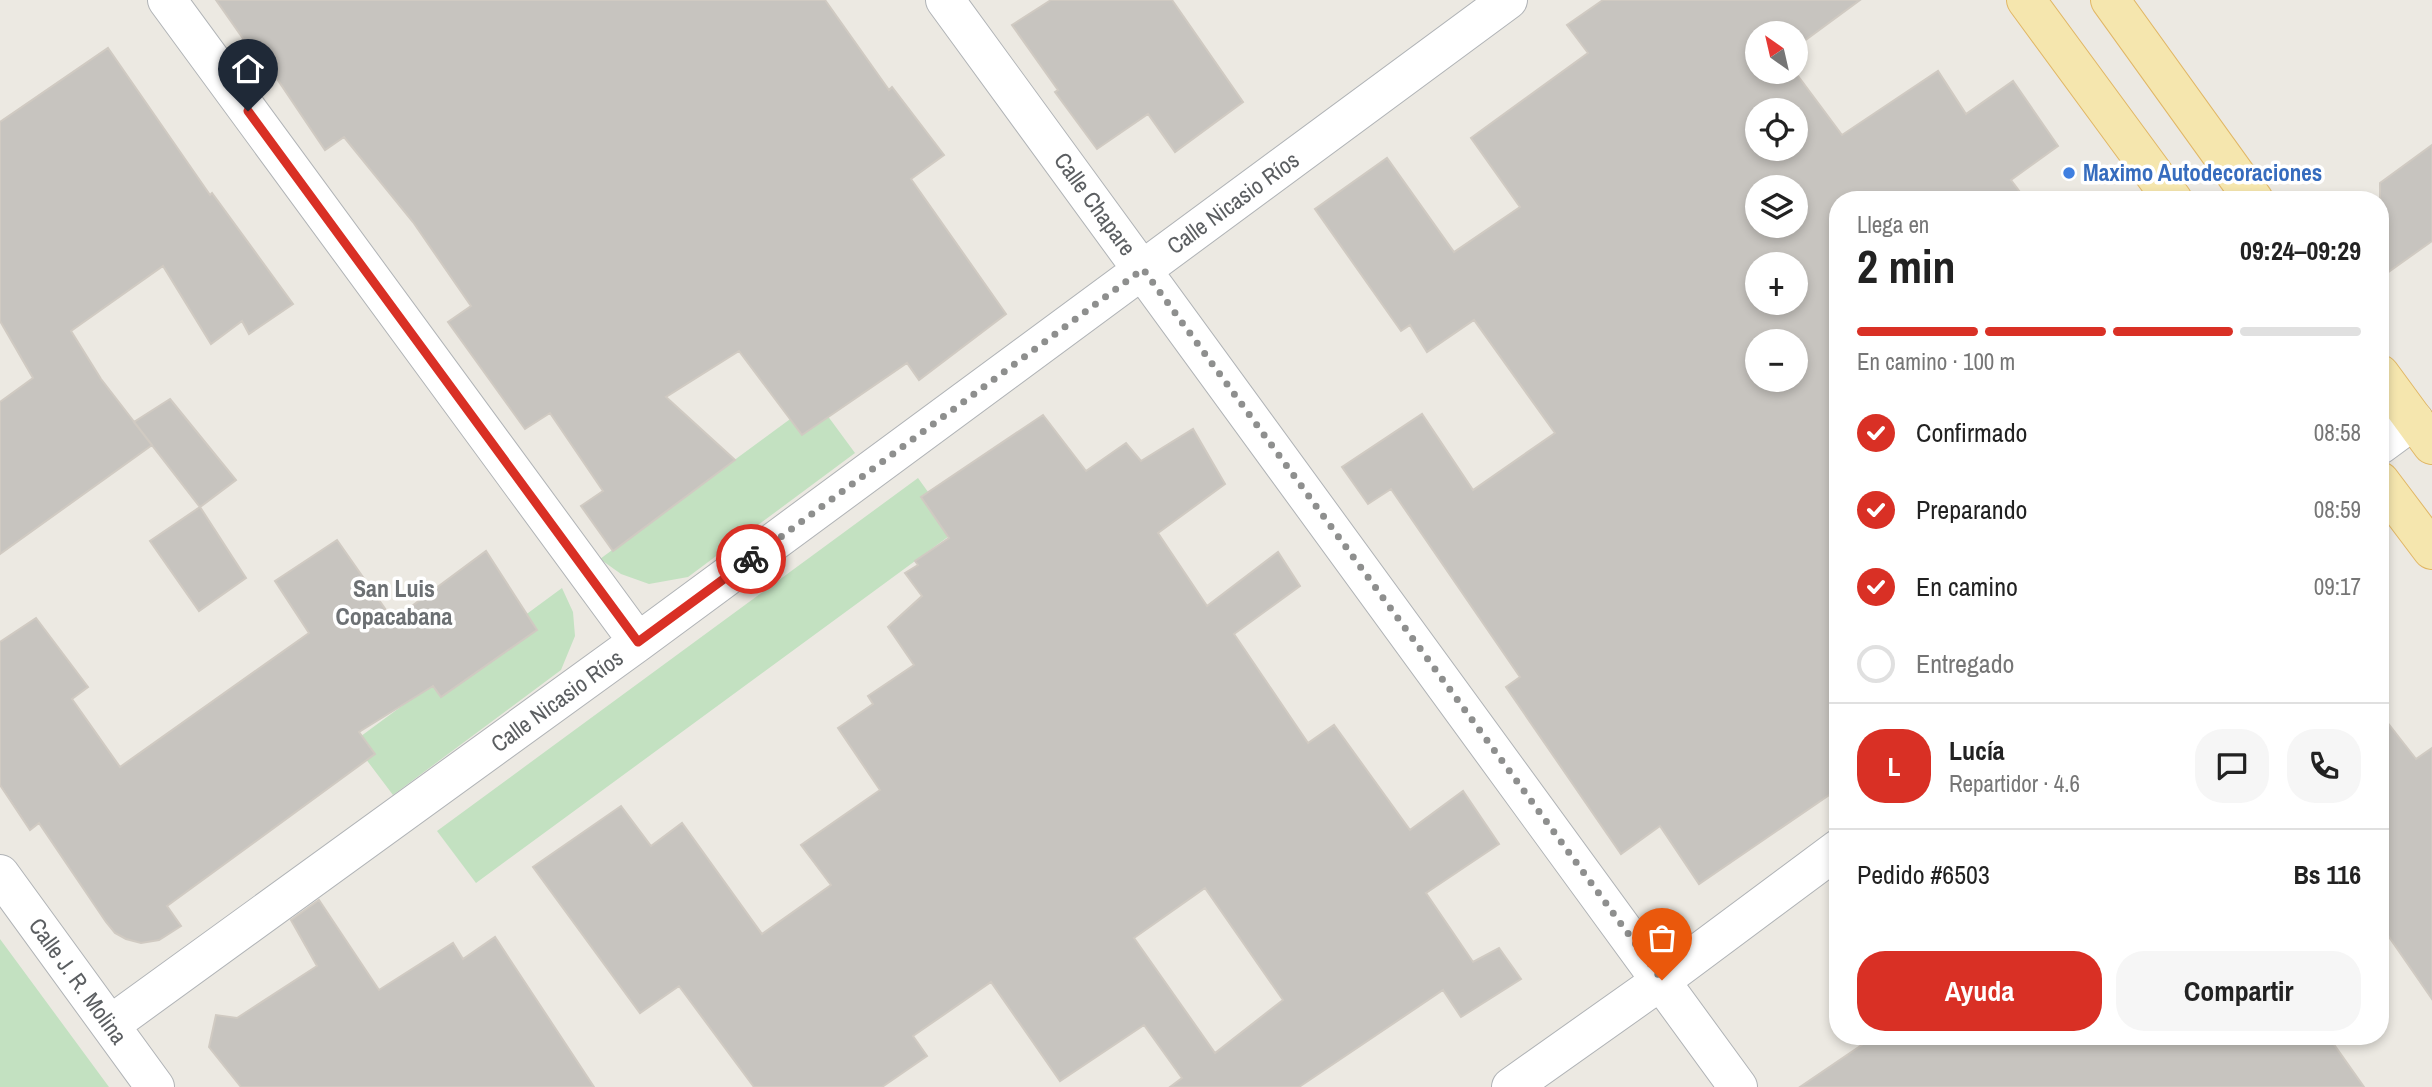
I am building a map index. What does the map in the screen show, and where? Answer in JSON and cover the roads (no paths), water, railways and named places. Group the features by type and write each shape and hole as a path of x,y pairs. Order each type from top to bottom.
{"main road":[{"path":"2026,0 2166,191"},
{"path":"2110,0 2248,191"},
{"path":"2389,386 2423,433"},
{"path":"2389,493 2432,550"}],"street":[{"path":"167,0 638,642"},
{"name":"Calle Chapare","path":"945,0 1738,1087"},
{"name":"Calle Nicasio Ríos","path":"110,1026 638,642 1508,0"},
{"path":"2389,442 2423,433"},
{"path":"1511,1087 1662,980 1829,856"},
{"name":"Calle J. R. Molina","path":"0,874 155,1087"}],"place":[{"name":"Maximo Autodecoraciones","path":"2069,173"}],"district":[{"name":"San Luis Copacabana","path":"394,603"}]}
